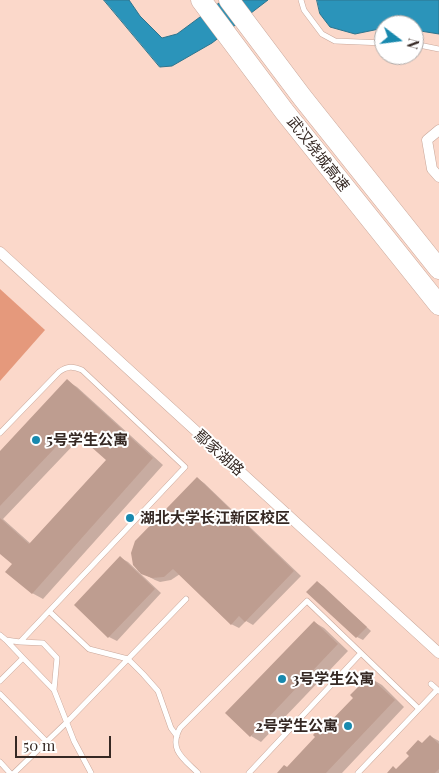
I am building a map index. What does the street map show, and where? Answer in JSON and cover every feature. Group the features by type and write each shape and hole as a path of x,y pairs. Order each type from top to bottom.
{"highway":[{"name":"武汉绕城高速","path":"201,0 290,119 439,305"},
{"name":"武汉绕城高速","path":"229,0 302,97 439,269"}],"street":[{"path":"439,130 428,140 432,169 439,177"},
{"name":"鄢家湖路","path":"0,252 439,653"}],"lane":[{"path":"301,0 304,10 322,34 328,38 335,41 374,43"},
{"path":"424,46 439,49"},
{"path":"0,433 59,372 68,367 75,367 82,370 185,467 20,642"},
{"path":"0,762 12,773 67,722 186,599"},
{"path":"198,773 178,753 176,743 180,728 307,601 419,709"},
{"path":"50,612 89,649 128,659 158,691 171,728 177,736"},
{"path":"0,635 54,690 74,741 91,773"},
{"path":"6,640 43,643 57,658 54,690"},
{"path":"249,773 361,653"},
{"path":"0,680 23,658"},
{"path":"358,773 438,690 431,684"},
{"path":"0,694 46,741"}],"shaded area":[{"path":"0,289 45,330 0,381"}],"water":[{"path":"104,0 129,0 140,16 162,38 177,34 223,0 268,0 212,43 172,66 160,67"},
{"path":"317,0 439,0 439,34 424,32 424,15 374,15 374,30 355,34 330,27 320,14"}],"building":[{"path":"67,379 153,458 32,594 5,572 12,564 0,554 0,518 29,544 106,460 72,430 0,506 0,451"},
{"path":"197,477 294,571 245,622 239,616 231,625 173,569 164,577 152,578 141,574 133,565 131,553 135,541"},
{"path":"120,556 155,589 108,638 74,605"},
{"path":"317,581 367,627 356,638 306,592"},
{"name":"3号学生公寓","path":"314,621 338,644 250,737 225,713"},
{"name":"2号学生公寓","path":"371,678 395,700 326,773 277,773 284,765 287,767 315,737 313,735 322,725 325,727 353,698 350,695 361,684 363,687"},
{"path":"430,735 439,744 439,769 435,773 387,773 393,766 396,769 409,756 406,753 418,740 422,743"}],"place":[{"name":"5号学生公寓","path":"36,440"},
{"name":"湖北大学长江新区校区","path":"130,518"},
{"name":"3号学生公寓","path":"282,679"},
{"name":"2号学生公寓","path":"348,726"}]}
